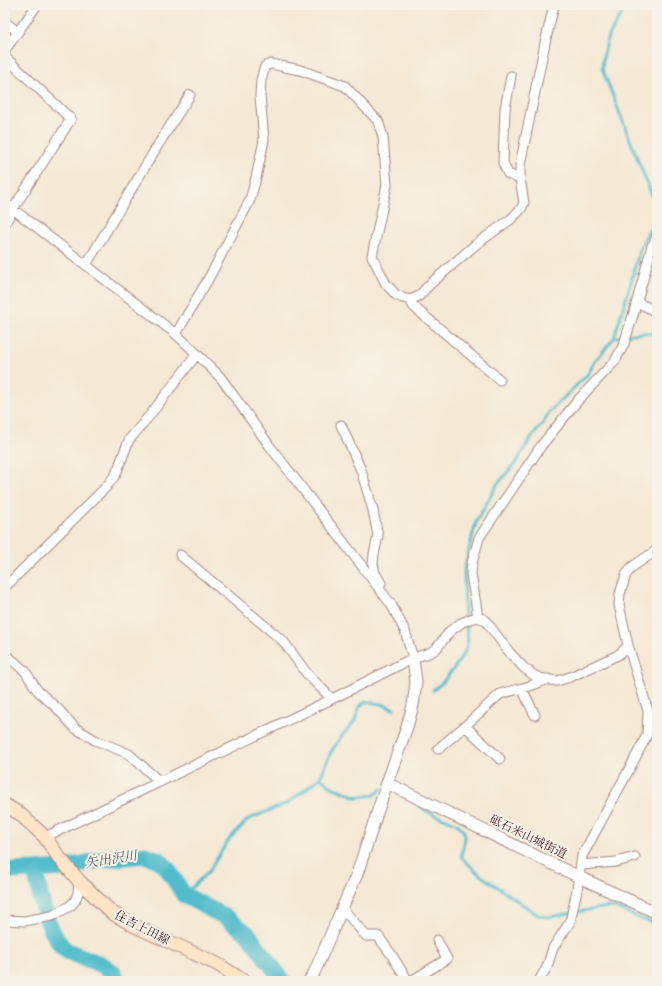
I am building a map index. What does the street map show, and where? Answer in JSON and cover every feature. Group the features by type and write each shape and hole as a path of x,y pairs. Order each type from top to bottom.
{"main road":[{"name":"住吉上田線","path":"5,805 20,814 45,837 58,856 76,877 112,913 135,926 217,964 244,981"}],"street":[{"path":"5,50 37,5"},
{"path":"176,334 210,276 250,200 264,140 260,96 261,80 265,66 271,64 300,70 345,86 378,121 383,137 387,185 372,256 386,284 391,290 396,295 410,300 419,296 475,245 511,219 521,209 524,203 520,179 520,165 554,5"},
{"path":"5,22 18,32"},
{"path":"5,57 71,119 13,209 5,224"},
{"path":"511,76 504,110 503,163 508,174 520,179"},
{"path":"86,265 158,145 190,95"},
{"path":"5,203 176,334 221,378 269,445 381,590 391,604 405,631 413,658 416,682 413,705 407,727 357,874 314,973 309,981"},
{"path":"478,617 471,574 479,538 541,446 579,399 615,360 624,344 652,246 657,238"},
{"path":"410,300 414,307 500,380"},
{"path":"637,302 657,312"},
{"path":"5,587 106,486 116,474 129,440 197,354"},
{"path":"341,425 361,470 373,510 378,536 374,554 374,564 375,573 381,582 381,590"},
{"path":"539,981 547,967 553,948 570,922 582,856 647,735 648,711 628,645 619,605 620,594 626,575 632,567 657,550"},
{"path":"180,555 283,641 308,675 332,699"},
{"path":"45,837 332,699 413,658 429,653 436,649 450,631 461,623 470,619 478,617 485,620 510,653 524,668 535,676 557,681 570,677 618,654 628,645"},
{"path":"5,654 25,671 37,690 58,709 75,728 95,740 128,754 160,782"},
{"path":"438,749 500,694 522,689 548,679"},
{"path":"522,689 535,715"},
{"path":"465,726 500,758"},
{"name":"砥石米山城街道","path":"387,783 579,877 657,913"},
{"path":"580,865 616,862 635,857"},
{"path":"5,920 24,921 48,917 70,906 75,901 78,893 76,877"},
{"path":"342,908 366,936 378,936 410,981 447,959 437,940"}],"waterway":[{"path":"433,690 442,683 466,650 468,639 465,619 464,569 476,522 497,485 517,461 531,438 544,422 548,413 588,374 596,360 614,338 640,248 654,222 656,206 602,68 608,37 627,5"},
{"path":"614,338 641,333 657,335"},
{"path":"184,895 209,871 230,838 249,819 288,803 320,778 331,752 341,737 355,721 359,707 365,702 382,704 394,709"},
{"path":"320,778 332,787 357,797 374,795 381,789"},
{"path":"412,799 419,806 432,814 452,821 461,827 465,836 461,857 480,875 538,915 548,917 607,907 616,908 643,920 657,923"},
{"name":"矢出沢川","path":"5,871 64,868 105,859 145,855 159,860 167,868 184,895 227,918 248,934 283,981"},
{"path":"35,870 45,912 51,928 60,944 67,951 102,965 113,972 118,981"}]}
